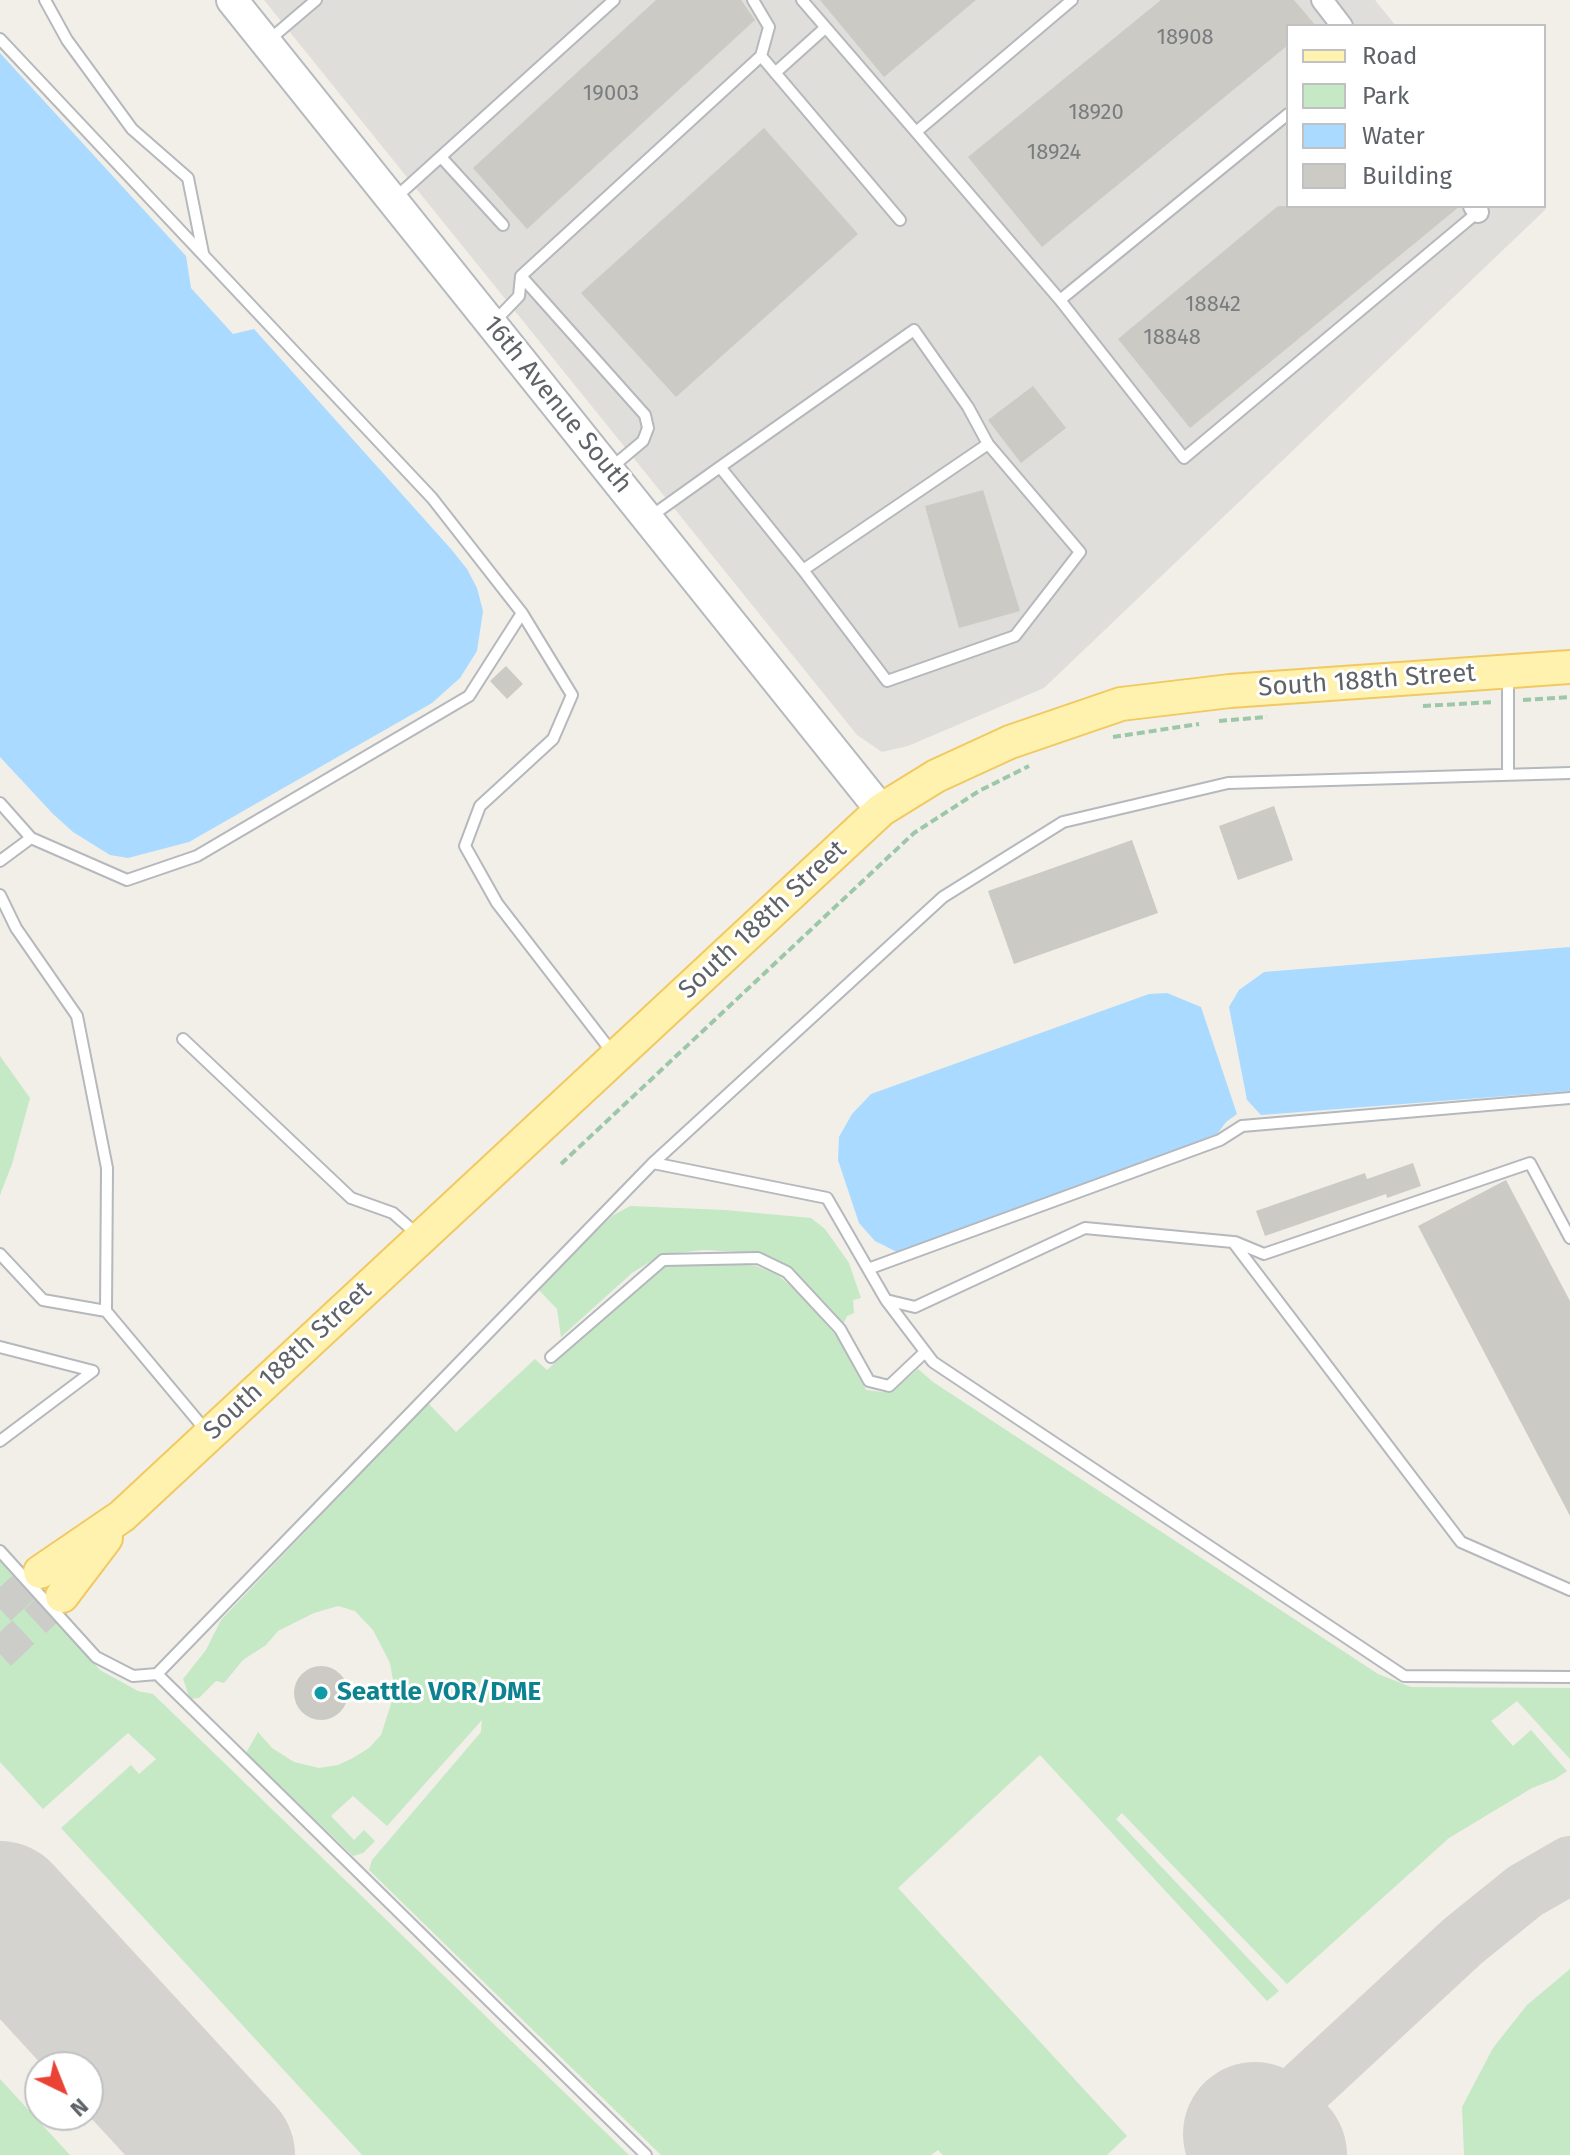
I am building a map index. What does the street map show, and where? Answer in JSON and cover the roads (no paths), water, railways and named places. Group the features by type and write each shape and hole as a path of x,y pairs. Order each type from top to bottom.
{"main road":[{"name":"South 188th Street","path":"40,1572 122,1516 881,810 936,776 1010,742 1121,704 1230,691 1570,667"},
{"name":"South 188th Street","path":"62,1596 122,1516"}],"street":[{"name":"16th Avenue South","path":"232,0 881,810"},
{"path":"1322,0 1340,24"}],"lane":[{"path":"45,0 67,40 132,129 188,178 204,255"},
{"path":"266,42 316,0"},
{"path":"393,201 614,0"},
{"path":"492,324 519,296 521,276 761,56 769,27 753,0"},
{"path":"802,0 1060,300 1184,458 1476,209"},
{"path":"916,132 1072,0"},
{"path":"775,73 825,28"},
{"path":"0,39 432,498 522,613 572,695 553,739 480,806 465,846 497,903 616,1057"},
{"path":"761,56 900,220"},
{"path":"1060,300 1286,116"},
{"path":"441,157 503,225"},
{"path":"521,276 645,415 648,428 643,441 609,469"},
{"path":"648,518 720,467 914,330 968,407 988,444 1080,552 1015,636 887,681 720,467"},
{"path":"803,570 988,444"},
{"path":"0,803 31,838 127,880 197,856 469,696 522,613"},
{"path":"1508,671 1508,775"},
{"path":"0,1551 96,1657 133,1676 157,1674 653,1163 943,897 1063,822 1228,783 1570,773"},
{"path":"0,861 31,838"},
{"path":"0,895 16,928 77,1016 107,1168 106,1311 209,1435"},
{"path":"183,1039 351,1198 393,1213 421,1238"},
{"path":"868,1269 1220,1140 1242,1126 1570,1098"},
{"path":"653,1163 827,1198 886,1300 933,1362 1404,1676 1570,1677"},
{"path":"886,1300 915,1307 1085,1228 1233,1242 1264,1254 1530,1163 1570,1238"},
{"path":"1233,1242 1461,1542 1570,1590"},
{"path":"0,1254 43,1300 106,1311"},
{"path":"551,1357 663,1260 758,1258 787,1272 840,1329 869,1381 889,1386 925,1352"},
{"path":"0,1347 93,1371 0,1441"},
{"path":"157,1674 646,2155"}],"water":[{"path":"0,53 186,256 191,288 233,334 254,329 451,549 477,588 483,611 477,651 460,678 432,703 189,842 128,858 110,855 73,832 0,757"},
{"path":"1570,947 1570,1091 1261,1115 1247,1100 1229,1007 1239,990 1264,972"},
{"path":"1167,993 1201,1007 1237,1114 1217,1134 901,1254 875,1241 859,1223 838,1160 839,1137 852,1114 871,1094 1149,994"}],"tunnel":[{"path":"0,1609 40,1572"},
{"path":"0,1654 62,1596"}],"place":[{"name":"Seattle VOR/DME","path":"321,1693"}]}
